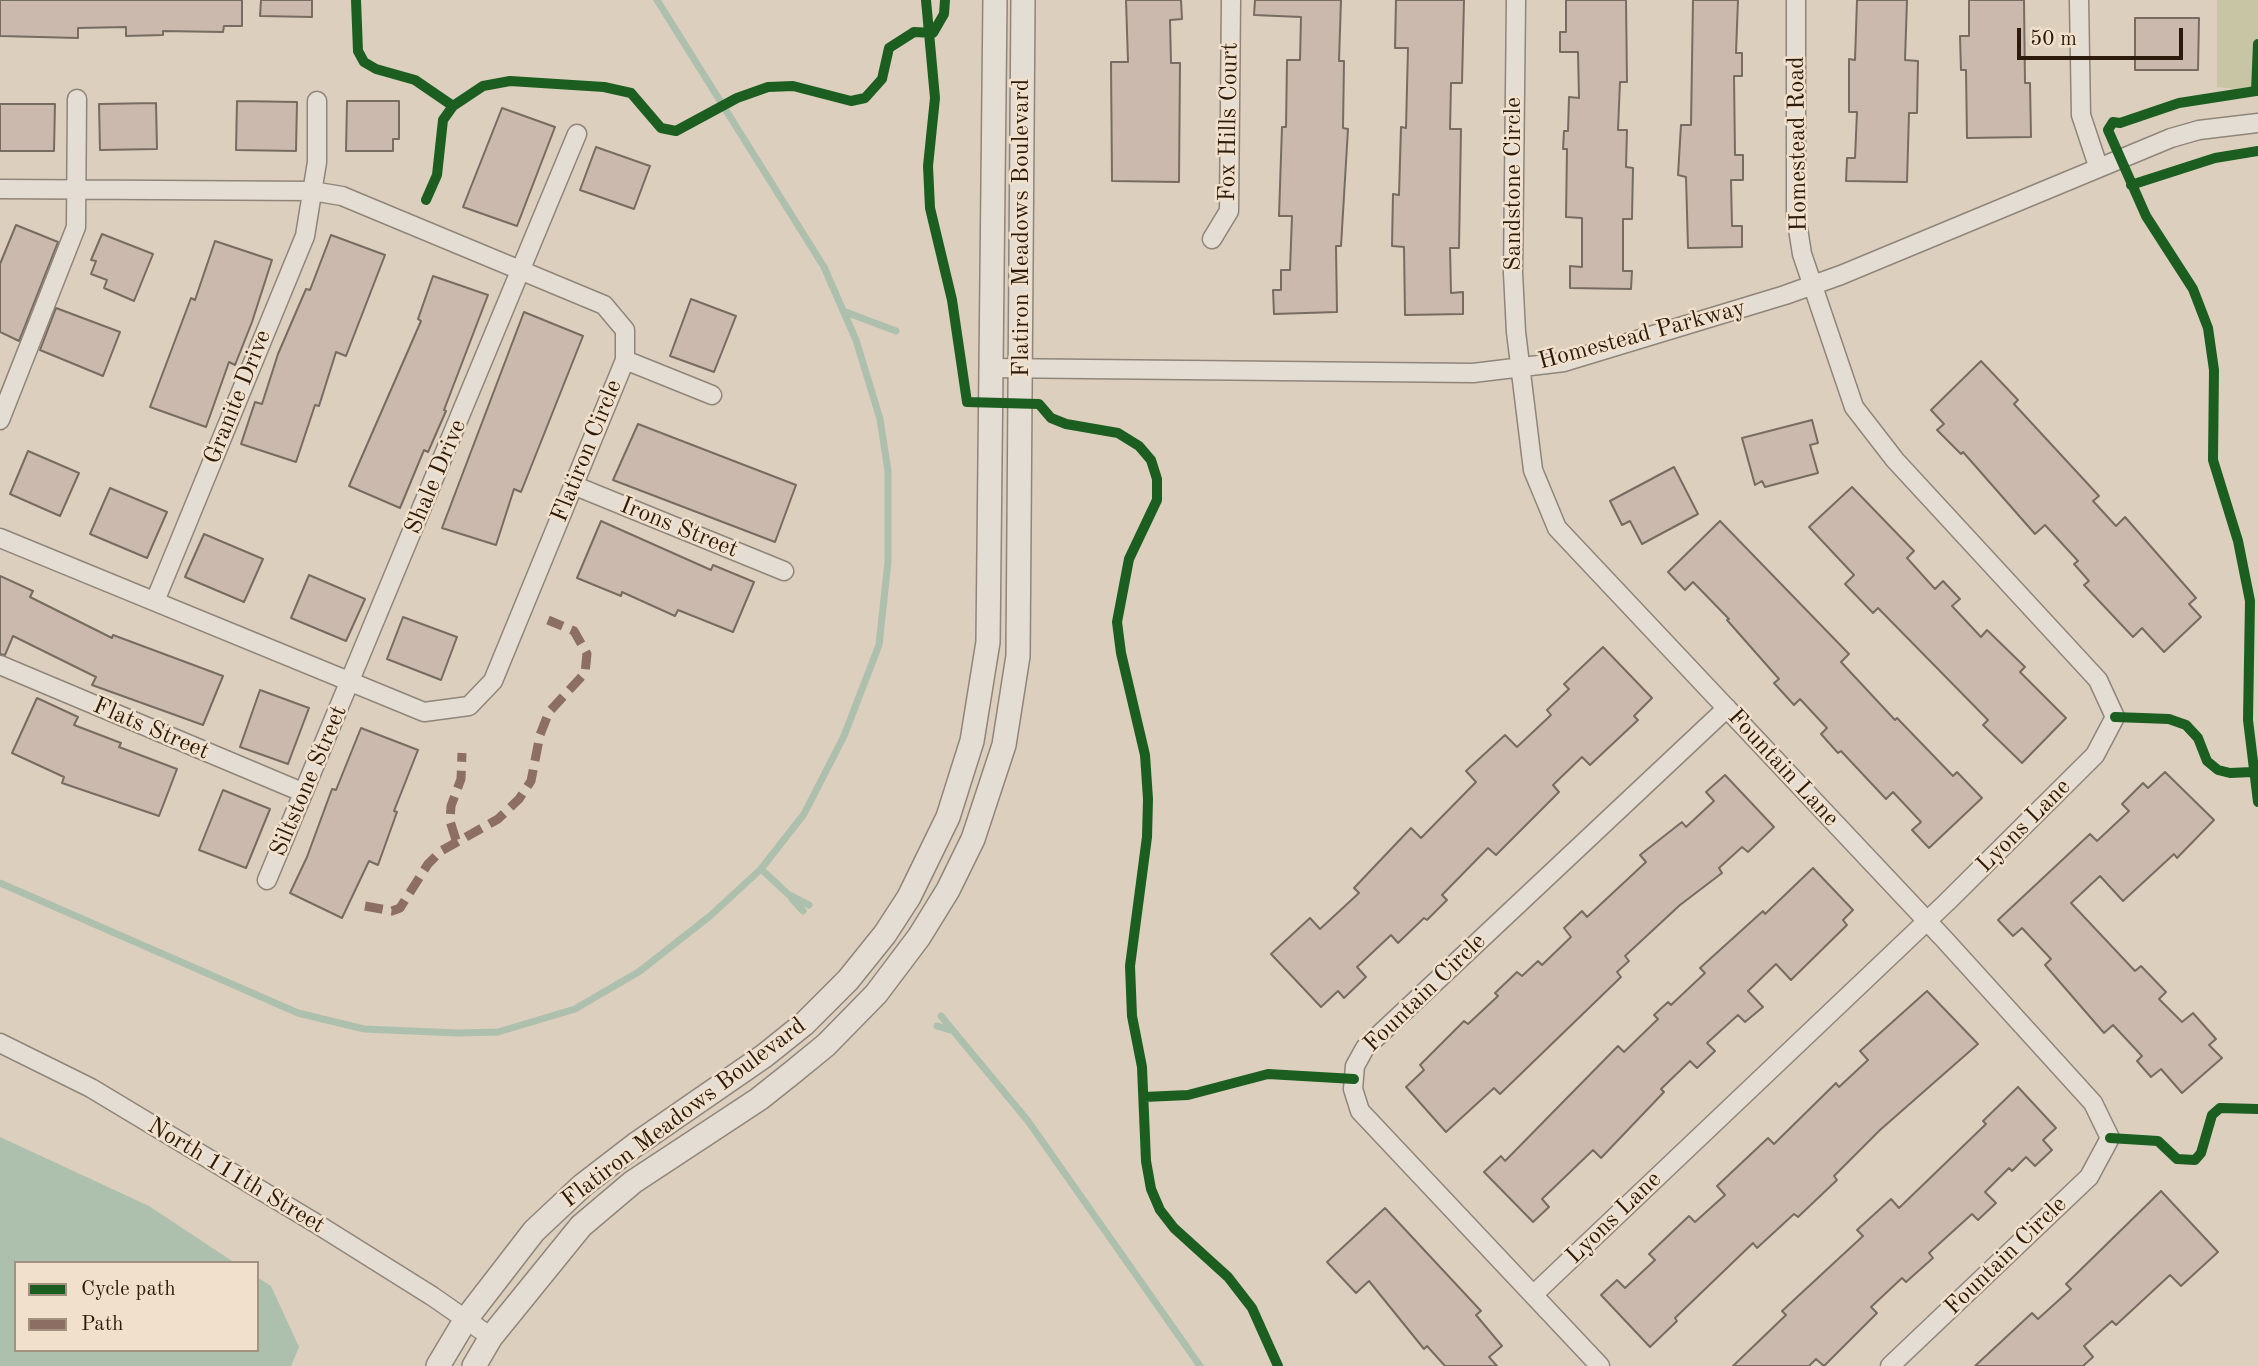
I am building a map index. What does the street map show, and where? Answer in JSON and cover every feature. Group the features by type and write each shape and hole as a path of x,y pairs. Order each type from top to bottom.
{"street":[{"name":"Flatiron Meadows Boulevard","path":"466,1319 534,1231 583,1185 804,1024 848,980 885,934 909,897 948,817 964,774 980,708 988,642 995,0"},
{"name":"Flatiron Meadows Boulevard","path":"491,1337 581,1226 633,1182 759,1099 826,1045 876,994 899,966 948,890 991,793 1015,685 1019,625 1023,0"},
{"name":"Fox Hills Court","path":"1212,239 1229,211 1231,0"},
{"name":"Sandstone Circle","path":"1516,0 1513,274 1519,367"},
{"name":"Homestead Road","path":"1796,0 1796,216 1802,254 1813,285"},
{"path":"2079,0 2080,105 2087,140 2098,166"},
{"path":"0,420 76,227 77,99"},
{"name":"Granite Drive","path":"155,601 304,236 317,162 317,101"},
{"name":"Homestead Parkway","path":"992,368 1473,373 1564,362 1813,285 2098,166 2199,130 2258,123"},
{"name":"Shale Drive","path":"351,682 578,134"},
{"name":"Flatiron Circle","path":"0,189 312,191 342,196 604,305 625,330 625,360 494,681 469,706 424,712 0,538"},
{"name":"Lyons Lane","path":"1533,1295 1927,920 2095,755 2115,718 2098,680 1895,460 1854,407 1813,285"},
{"path":"625,360 712,395"},
{"name":"Fountain Lane","path":"1519,367 1533,470 1557,528 1927,920 2093,1102 2110,1138"},
{"name":"Irons Street","path":"573,485 785,571"},
{"name":"Flats Street","path":"0,665 302,792"},
{"name":"Siltstone Street","path":"267,880 302,792 351,682"},
{"name":"Fountain Circle","path":"1600,1366 1360,1111 1353,1089 1354,1066 1365,1048 1727,708"},
{"name":"North 111th Street","path":"0,1043 91,1088 317,1224 491,1337"},
{"name":"Fountain Circle","path":"1891,1366 2090,1177 2110,1138"},
{"path":"439,1366 466,1319"},
{"path":"474,1366 491,1337"}],"shaded area":[{"path":"2217,0 2258,0 2258,91 2217,87"},
{"path":"0,1137 149,1206 232,1261 14,1261 14,1352 259,1352 259,1278 271,1286 299,1347 291,1366 0,1366"}],"building":[{"path":"0,0 242,0 242,26 224,26 223,32 163,31 163,35 126,36 126,27 78,28 78,38 0,36"},
{"path":"261,0 312,0 312,17 260,16"},
{"path":"1126,0 1181,0 1182,19 1170,20 1171,63 1180,63 1179,182 1112,181 1111,62 1128,62"},
{"path":"1255,0 1341,0 1339,61 1344,61 1343,128 1348,129 1341,246 1336,246 1337,312 1274,314 1273,290 1281,290 1281,270 1290,270 1292,216 1279,216 1282,127 1286,127 1287,60 1300,60 1301,17 1254,15"},
{"path":"1396,0 1464,0 1462,83 1451,83 1450,129 1461,129 1459,248 1450,248 1451,293 1463,292 1463,314 1405,315 1404,247 1392,246 1393,194 1399,195 1401,127 1406,128 1408,48 1395,48"},
{"path":"1566,0 1626,0 1627,82 1620,82 1618,130 1627,130 1626,167 1633,168 1632,219 1623,219 1623,271 1632,271 1631,289 1570,288 1570,266 1582,267 1582,218 1566,217 1567,149 1563,149 1564,131 1568,131 1569,97 1579,98 1578,52 1560,52 1560,32 1566,32"},
{"path":"1693,0 1738,0 1736,53 1742,53 1742,76 1734,76 1735,155 1743,155 1743,180 1731,180 1732,226 1742,226 1742,247 1688,248 1686,177 1678,175 1681,125 1691,125"},
{"path":"1857,0 1907,0 1905,60 1918,61 1917,113 1909,113 1907,182 1846,181 1847,158 1855,158 1857,112 1849,112 1849,59 1855,60"},
{"path":"1969,0 2024,0 2025,83 2030,83 2031,137 1967,138 1966,70 1961,70 1960,36 1969,36"},
{"path":"2135,18 2199,18 2198,70 2135,70"},
{"path":"237,101 297,102 296,151 236,150"},
{"path":"347,101 399,101 399,139 393,139 393,151 346,151"},
{"path":"156,103 157,149 100,150 99,104"},
{"path":"0,104 55,104 54,151 0,151"},
{"path":"502,108 555,127 517,226 463,207"},
{"path":"596,147 650,166 634,209 580,190"},
{"path":"16,225 58,242 19,341 0,332 0,264"},
{"path":"102,234 153,254 134,301 104,288 107,280 91,274 96,261 91,260"},
{"path":"331,235 385,255 346,356 336,352 319,406 315,405 296,462 241,444 255,402 262,404 278,354 306,289 310,290"},
{"path":"215,241 272,260 252,322 235,365 229,362 206,427 150,407 191,298 195,300"},
{"path":"433,276 488,295 444,410 446,411 428,452 424,450 400,508 349,486 421,321 418,319"},
{"path":"691,299 736,316 714,372 670,356"},
{"path":"56,308 120,332 103,376 40,350"},
{"path":"524,312 583,336 521,492 514,489 496,545 442,528"},
{"path":"1981,361 2018,400 2014,404 2099,496 2093,501 2116,526 2125,517 2196,598 2189,604 2201,617 2164,652 2142,628 2133,637 2084,585 2089,581 2074,564 2078,561 2045,525 2035,534 1963,452 1961,454 1937,430 1944,424 1931,410"},
{"path":"1812,420 1818,443 1810,445 1818,473 1765,487 1762,481 1755,485 1742,438"},
{"path":"638,424 796,485 775,542 613,480"},
{"path":"28,451 79,473 60,516 10,494"},
{"path":"1674,467 1698,514 1642,544 1630,521 1622,525 1610,501"},
{"path":"1852,487 1914,551 1907,558 1935,589 1943,581 1960,599 1952,606 1981,637 1987,630 2025,667 2020,672 2066,718 2022,763 1983,725 1988,720 1878,608 1873,613 1845,584 1854,575 1809,527"},
{"path":"110,488 167,512 147,558 90,534"},
{"path":"601,521 711,570 713,565 754,582 733,632 678,610 675,616 622,592 621,596 577,578"},
{"path":"1720,521 1849,654 1841,662 1895,720 1897,718 1953,776 1957,772 1982,798 1929,848 1912,830 1921,822 1893,792 1886,799 1841,751 1838,753 1821,734 1827,728 1800,699 1794,705 1774,683 1779,679 1727,620 1729,619 1693,582 1685,590 1668,572"},
{"path":"204,534 263,559 244,602 185,577"},
{"path":"309,575 365,599 346,641 291,618"},
{"path":"0,576 33,591 30,597 112,638 113,635 223,676 203,725 92,685 96,677 13,636 5,655 0,654"},
{"path":"403,617 457,637 441,680 387,659"},
{"path":"1603,647 1652,698 1634,716 1638,720 1590,765 1582,757 1553,785 1559,792 1496,855 1488,848 1442,895 1447,900 1427,920 1424,918 1398,943 1391,935 1357,967 1366,977 1344,998 1338,991 1321,1007 1271,954 1310,918 1320,929 1359,893 1354,888 1411,828 1421,838 1476,782 1466,771 1505,735 1517,747 1551,715 1547,710 1569,689 1564,684"},
{"path":"260,690 309,708 288,764 240,747"},
{"path":"37,698 78,717 74,725 121,743 119,747 177,769 159,816 62,783 64,777 12,753"},
{"path":"361,728 418,750 394,811 397,812 378,865 369,861 342,918 290,893 307,857 332,789 336,790"},
{"path":"2165,772 2214,820 2177,858 2174,854 2123,901 2100,876 2071,903 2135,971 2141,966 2166,992 2159,999 2182,1022 2193,1013 2216,1039 2209,1045 2222,1058 2182,1093 2161,1069 2151,1077 2137,1061 2142,1056 2113,1025 2104,1033 2045,965 2051,959 2022,928 2013,936 1998,920 2090,834 2097,841 2129,811 2122,804 2143,783 2148,788"},
{"path":"1725,775 1774,827 1748,852 1742,847 1719,868 1722,873 1680,905 1625,956 1629,961 1617,972 1621,977 1500,1094 1494,1088 1446,1132 1406,1087 1424,1070 1420,1065 1464,1021 1468,1024 1498,996 1495,993 1517,972 1522,976 1538,961 1542,965 1571,937 1564,928 1582,911 1587,917 1646,862 1640,855 1682,822 1686,827 1714,801 1706,792"},
{"path":"223,790 270,809 246,868 199,850"},
{"path":"1813,868 1853,910 1843,920 1847,925 1791,980 1776,964 1748,991 1763,1007 1745,1022 1738,1015 1707,1043 1715,1051 1697,1068 1690,1061 1661,1089 1664,1092 1601,1158 1593,1150 1542,1199 1549,1207 1533,1222 1484,1172 1501,1156 1505,1161 1618,1046 1624,1052 1658,1019 1654,1015 1668,1002 1671,1005 1705,973 1700,968 1763,911 1765,914"},
{"path":"1927,991 1978,1044 1880,1130 1834,1176 1837,1180 1798,1217 1794,1214 1757,1248 1753,1243 1675,1318 1677,1321 1650,1347 1601,1295 1617,1280 1625,1288 1655,1260 1649,1254 1689,1216 1695,1222 1725,1195 1717,1186 1768,1138 1774,1144 1836,1083 1839,1087 1868,1060 1860,1051"},
{"path":"2018,1087 2056,1128 2043,1140 2052,1150 2035,1166 2026,1157 2012,1171 2009,1168 1985,1192 1996,1203 1978,1220 1972,1214 1929,1253 1933,1258 1906,1282 1902,1278 1871,1307 1877,1313 1824,1366 1816,1359 1809,1366 1733,1366 1786,1315 1782,1311 1863,1236 1857,1230 1891,1199 1899,1208 1986,1124 1983,1121"},
{"path":"2161,1191 2218,1252 2181,1286 2170,1275 2116,1325 2112,1321 2084,1346 2093,1357 2083,1366 1975,1366 2032,1313 2038,1319 2071,1289 2066,1284"},
{"path":"1385,1208 1481,1311 1476,1315 1502,1346 1489,1357 1497,1366 1445,1366 1427,1346 1424,1349 1369,1281 1356,1293 1327,1262"}],"waterway":[{"path":"657,0 824,267 856,340 880,419 888,471 888,562 879,645 844,736 804,814 761,869 789,895 809,905"},
{"path":"843,311 896,331"},
{"path":"0,883 298,1013 364,1029 458,1033 498,1032 575,1009 640,971 710,916 761,869"},
{"path":"792,899 803,911"},
{"path":"941,1016 1028,1121 1200,1366"},
{"path":"937,1026 950,1030"}],"marked path":[{"path":"365,906 392,911 400,908 428,864 441,851 498,819 519,799 531,781 540,735 549,712 585,673 587,654 574,631 548,620"},
{"path":"456,840 450,821 451,806 461,779 462,753"}],"cycle path":[{"path":"356,0 358,51 364,62 376,69 415,80 453,106 483,86 510,81 604,87 631,93 661,128 676,131 737,98 768,87 793,86 851,101 865,98 882,79 889,48 914,32 933,33 944,14 945,0"},
{"path":"926,0 935,98 928,166 930,208 952,300 967,402 1039,404 1051,418 1066,424 1118,433 1139,446 1151,460 1157,479 1157,500 1129,559 1117,622 1121,653 1145,755 1148,799 1147,837 1130,966 1132,1016 1142,1067 1146,1161 1151,1189 1160,1210 1174,1228 1228,1277 1252,1308 1278,1366"},
{"path":"2258,44 2256,91 2179,103 2120,123 2113,122 2108,130 2146,216 2193,289 2208,328 2214,370 2213,460 2238,541 2250,601 2248,720 2258,802"},
{"path":"426,200 437,175 443,120 453,106"},
{"path":"2131,185 2215,158 2258,151"},
{"path":"2115,717 2169,719 2186,725 2198,738 2207,761 2218,770 2230,773 2252,772"},
{"path":"1144,1097 1188,1095 1268,1074 1354,1079"},
{"path":"2110,1138 2158,1141 2177,1159 2195,1160 2201,1153 2212,1115 2220,1108 2258,1109"}]}
